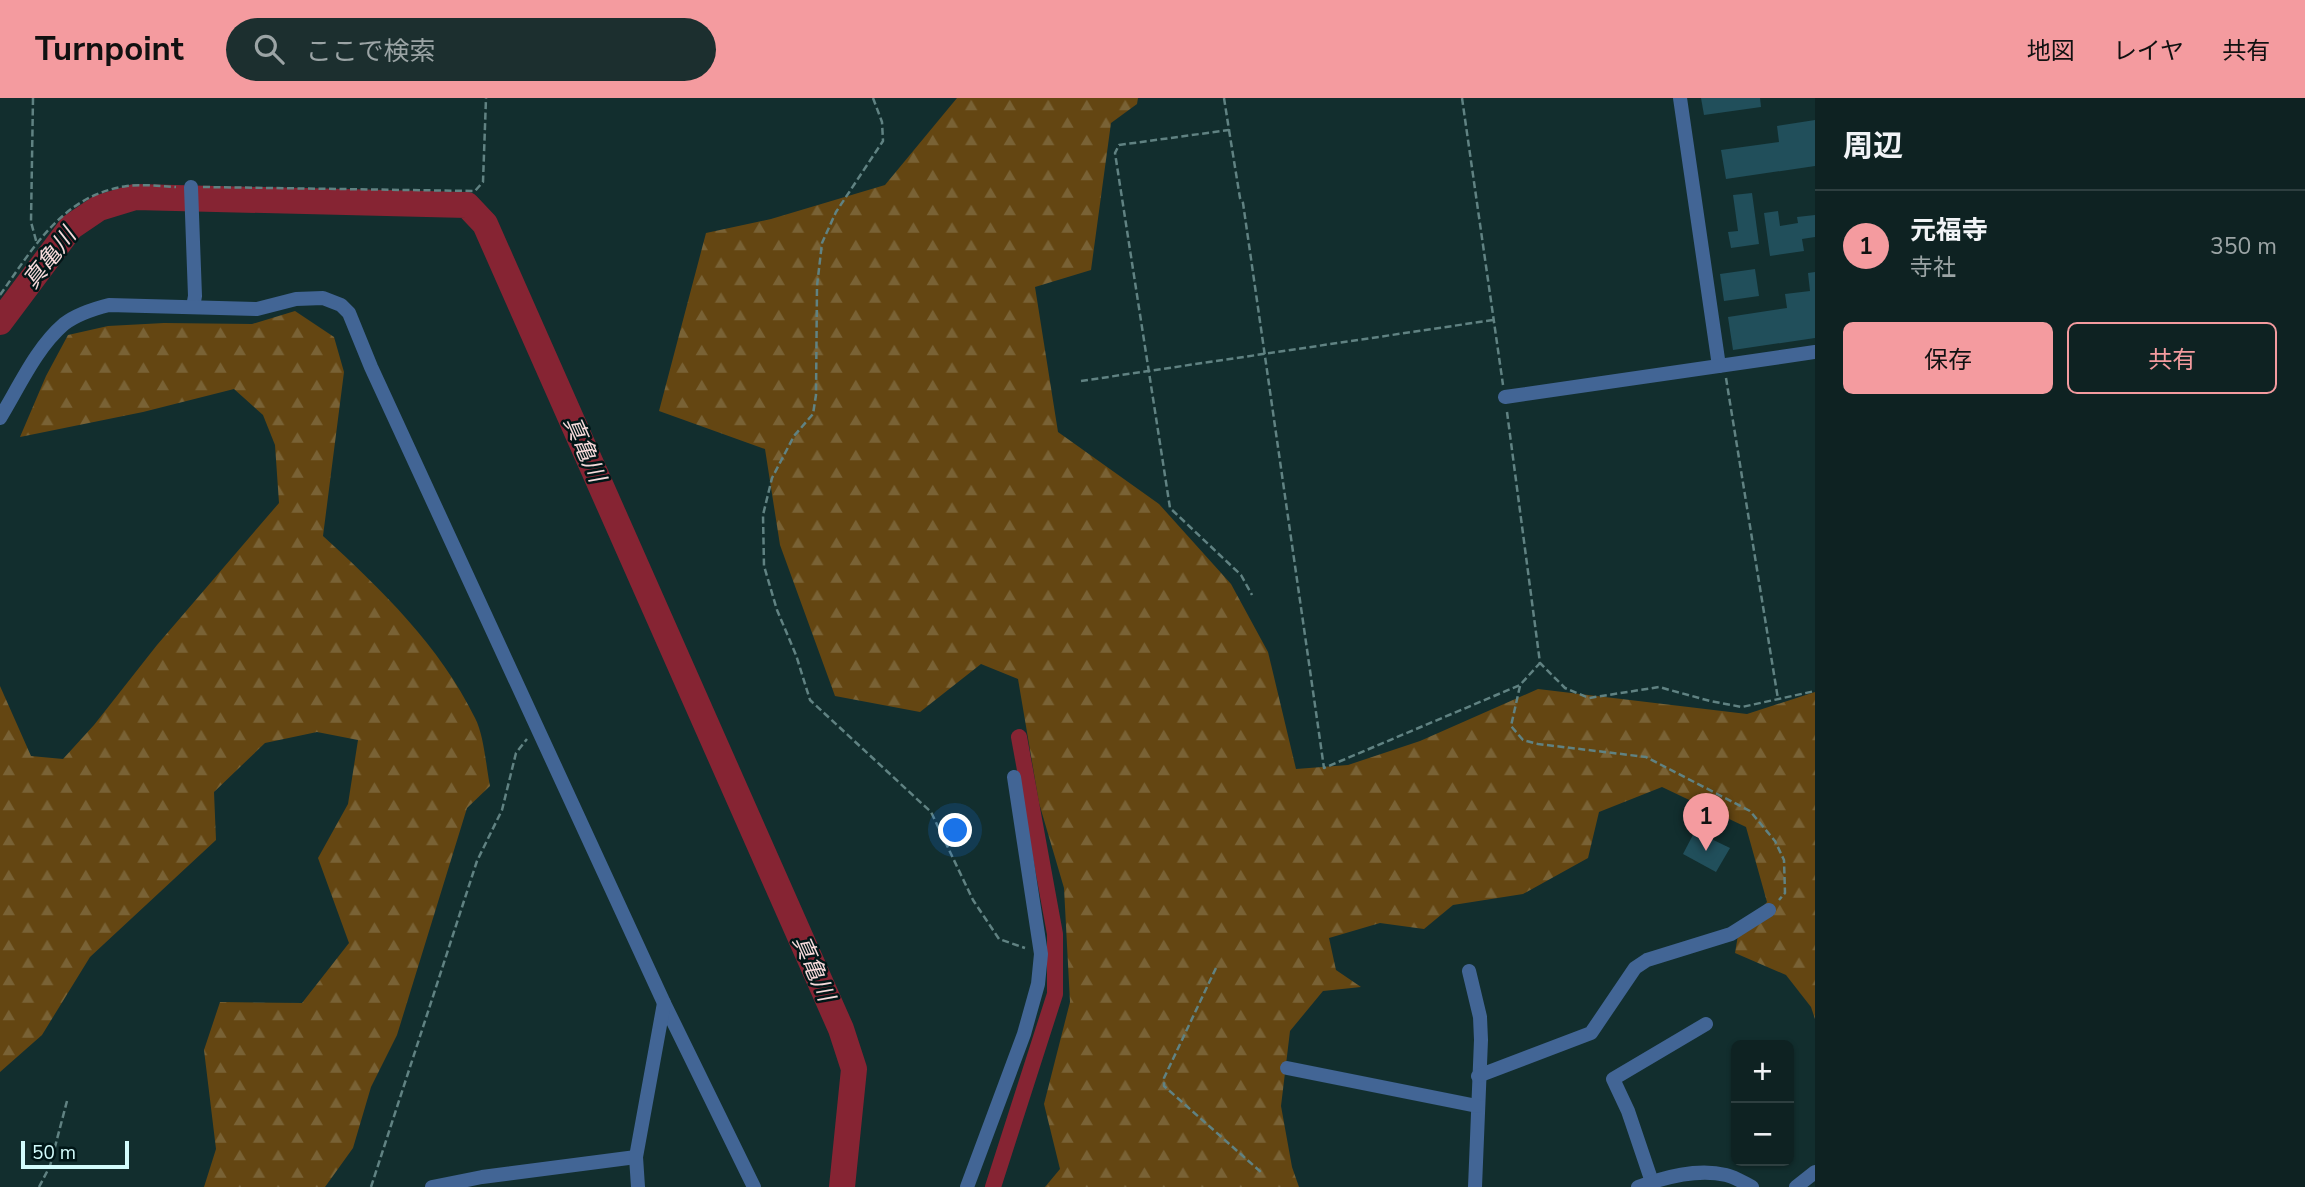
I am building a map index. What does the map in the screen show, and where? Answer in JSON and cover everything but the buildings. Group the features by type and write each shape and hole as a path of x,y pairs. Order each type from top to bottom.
{"street":[{"path":"1680,98 1721,366"},
{"path":"191,187 195,296 193,307"},
{"path":"0,418 47,342 66,323 88,311 108,305 257,309 296,299 323,298 341,305 349,313 664,1003 754,1187"},
{"path":"1505,397 1815,352"},
{"path":"967,1187 1024,1034 1038,984 1041,954 1014,777"},
{"path":"1478,1076 1591,1033 1635,968 1647,960 1731,934 1769,910"},
{"path":"1469,971 1480,1017 1475,1187"},
{"path":"638,1187 636,1157 664,1003"},
{"path":"1652,1182 1628,1111 1613,1079 1706,1024"},
{"path":"1287,1068 1478,1106"},
{"path":"432,1187 483,1182 636,1157"},
{"path":"1796,1187 1815,1172"},
{"path":"1638,1187 1666,1177 1696,1173 1726,1175 1752,1187"}],"path":[{"path":"33,98 31,222 37,244"},
{"path":"0,295 37,244 63,214 81,201 102,192 129,186 475,191 483,182 486,98"},
{"path":"873,98 882,122 883,141 836,212 822,243 817,286 816,395 813,414 794,436 772,478 763,515 764,566 810,700 931,812 973,900 999,939 1041,954"},
{"path":"1224,98 1243,203 1324,768 1520,685 1540,663"},
{"path":"1462,98 1540,663 1565,688 1589,698 1660,687 1742,707 1815,691"},
{"path":"1229,130 1119,145 1115,153 1170,508 1241,575 1252,595"},
{"path":"1081,381 1494,320"},
{"path":"1721,366 1778,699"},
{"path":"1520,685 1511,726 1523,740 1646,757 1750,811 1775,841 1784,860 1785,893 1769,910"},
{"path":"371,1187 477,861 502,810 516,753 537,727"},
{"path":"1216,968 1164,1078 1164,1086 1262,1174"},
{"path":"39,1187 50,1166 67,1101"}],"green space":[{"path":"957,98 1138,98 1137,104 1111,123 1091,270 1035,287 1058,432 1159,504 1231,584 1268,652 1296,769 1348,765 1420,741 1538,689 1747,714 1815,692 1815,1019 1811,1007 1786,975 1735,953 1738,935 1767,902 1746,827 1662,787 1599,812 1588,858 1523,894 1453,905 1424,929 1380,923 1329,938 1336,970 1361,987 1323,991 1290,1031 1281,1106 1292,1167 1299,1187 1045,1187 1060,1169 1044,1104 1070,1002 1064,888 1039,803 1018,679 981,664 920,712 835,696 780,545 765,449 659,411 706,233 771,219 885,185"},
{"path":"295,311 334,337 344,372 323,536 408,620 445,667 478,725 490,786 467,808 397,1035 371,1087 353,1148 325,1187 204,1187 216,1149 204,1050 220,1002 302,1003 349,943 318,858 348,804 358,740 317,732 265,743 214,792 216,840 90,957 42,1035 0,1072 0,686 31,756 63,759 279,503 275,445 263,415 234,389 143,412 20,437 46,376 68,335 108,326 164,323 252,324"}],"waterway":[{"name":"真亀川","path":"0,322 71,227 99,208 135,197 467,205 485,224 841,1029 854,1069 842,1187"},
{"path":"993,1187 1055,994 1055,934 1019,737"}],"place":[{"name":"元福寺","path":"1706,851"}]}
